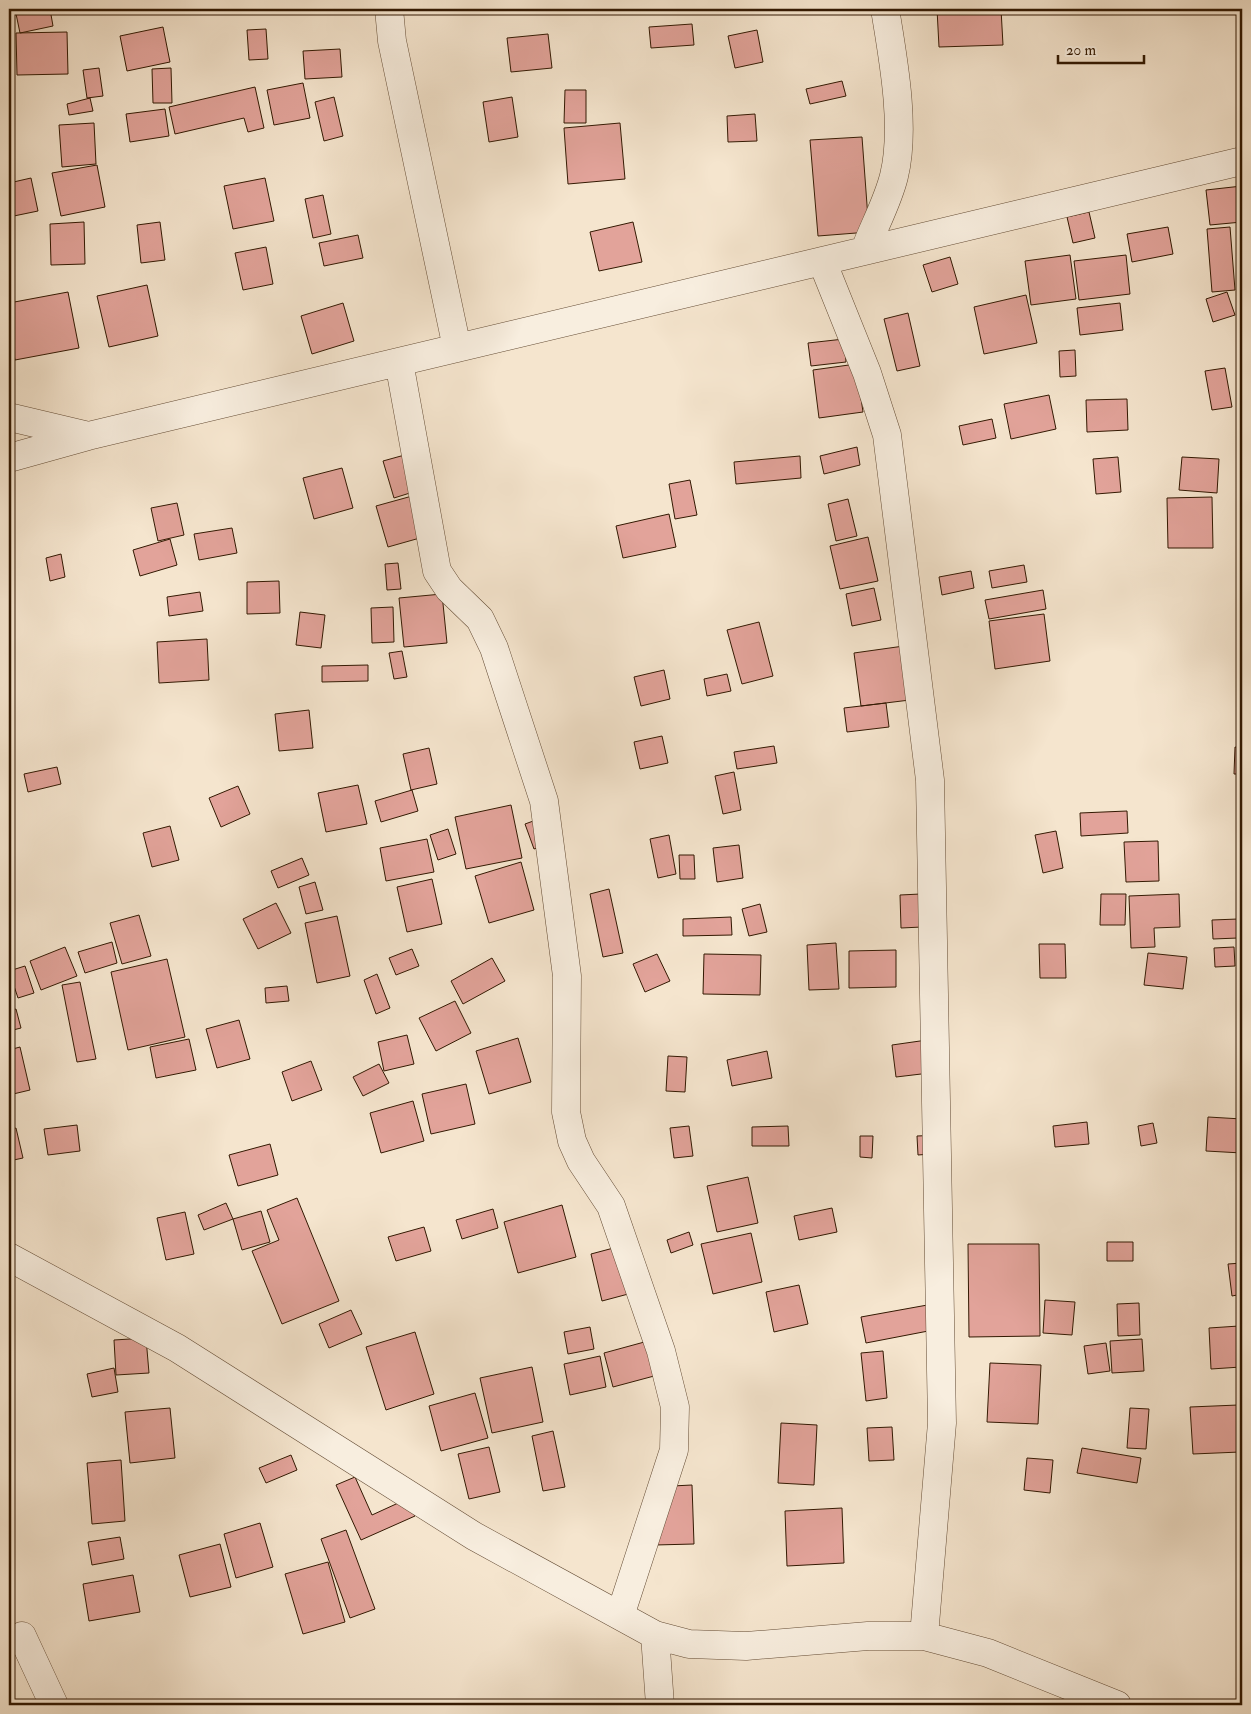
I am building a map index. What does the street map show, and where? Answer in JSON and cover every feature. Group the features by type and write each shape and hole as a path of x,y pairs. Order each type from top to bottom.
{"street":[{"path":"389,9 392,42 457,348"},
{"path":"865,250 894,176 899,136 891,49 885,9"},
{"path":"9,458 88,436 1242,161"},
{"path":"822,260 867,373 887,435 930,780 942,1423 924,1636"},
{"path":"399,362 437,571 449,589 480,619 494,648 544,801 566,976 566,1112 572,1141 581,1161 610,1206 660,1351 675,1407 674,1450 620,1616"},
{"path":"9,417 88,436"},
{"path":"9,1256 177,1348 474,1536 655,1634 690,1644 746,1646 868,1636 924,1636 988,1652 1117,1705"},
{"path":"655,1634 660,1705"},
{"path":"22,1636 54,1705"}],"building":[{"path":"9,9 14,32 9,32"},
{"path":"15,9 50,9 53,26 20,33"},
{"path":"937,9 1001,9 1003,45 939,47"},
{"path":"692,24 694,45 651,48 649,27"},
{"path":"163,27 170,62 127,71 120,36"},
{"path":"266,29 268,59 249,60 247,30"},
{"path":"757,30 763,62 735,68 728,36"},
{"path":"67,32 68,74 17,75 16,33"},
{"path":"548,34 552,68 511,72 507,38"},
{"path":"340,49 342,77 305,79 303,51"},
{"path":"99,68 103,96 87,98 83,70"},
{"path":"171,68 172,103 153,103 152,69"},
{"path":"842,81 846,96 810,104 806,89"},
{"path":"303,83 310,118 274,125 267,90"},
{"path":"255,87 264,128 248,132 244,118 175,134 169,107"},
{"path":"565,90 586,90 586,123 564,123"},
{"path":"334,97 343,136 324,141 315,102"},
{"path":"512,97 518,137 489,142 483,102"},
{"path":"90,98 93,111 69,115 67,104"},
{"path":"165,109 169,136 130,142 126,114"},
{"path":"755,114 757,141 728,142 727,116"},
{"path":"94,123 96,164 62,167 59,125"},
{"path":"620,123 625,179 568,184 564,128"},
{"path":"862,137 869,232 818,236 810,140"},
{"path":"97,165 105,207 61,216 52,173"},
{"path":"31,178 38,211 9,217 9,183"},
{"path":"265,178 274,221 233,229 224,186"},
{"path":"1242,186 1242,222 1210,225 1206,190"},
{"path":"323,195 331,234 313,238 305,199"},
{"path":"1089,212 1095,238 1073,243 1067,217"},
{"path":"84,222 85,264 51,265 50,224"},
{"path":"160,222 165,260 141,263 137,225"},
{"path":"633,222 642,262 599,271 590,232"},
{"path":"1168,227 1173,254 1132,262 1127,234"},
{"path":"1230,227 1235,290 1212,292 1207,229"},
{"path":"358,235 363,258 324,266 319,243"},
{"path":"266,247 273,284 243,290 235,253"},
{"path":"1070,255 1076,299 1031,305 1025,261"},
{"path":"1126,255 1130,294 1079,300 1074,261"},
{"path":"950,257 958,284 932,292 923,265"},
{"path":"147,285 158,336 109,347 97,296"},
{"path":"68,292 79,348 15,360 9,329 9,303"},
{"path":"1227,292 1235,315 1213,322 1206,299"},
{"path":"1026,295 1037,343 984,354 974,307"},
{"path":"343,303 354,341 312,354 301,316"},
{"path":"1120,303 1123,330 1080,335 1077,308"},
{"path":"908,313 920,366 897,371 884,319"},
{"path":"844,339 846,362 811,366 808,343"},
{"path":"1075,350 1076,376 1060,377 1059,351"},
{"path":"856,364 863,412 819,418 813,370"},
{"path":"1225,368 1232,407 1212,410 1205,371"},
{"path":"1049,395 1056,429 1011,439 1004,404"},
{"path":"1127,399 1128,430 1087,432 1086,400"},
{"path":"992,419 996,438 963,445 959,426"},
{"path":"857,447 860,465 824,474 820,456"},
{"path":"419,451 429,487 394,498 383,461"},
{"path":"800,456 801,478 736,484 734,462"},
{"path":"1118,457 1121,492 1096,494 1093,459"},
{"path":"1182,457 1219,459 1217,493 1179,490"},
{"path":"342,468 353,508 314,519 303,478"},
{"path":"690,480 697,515 675,519 669,484"},
{"path":"423,493 434,534 388,547 376,506"},
{"path":"1212,497 1213,548 1168,548 1167,498"},
{"path":"848,499 857,536 836,541 828,504"},
{"path":"177,503 184,535 158,541 151,508"},
{"path":"669,514 676,547 623,558 616,526"},
{"path":"232,528 237,553 199,560 194,534"},
{"path":"868,537 878,581 840,589 830,546"},
{"path":"170,539 177,565 140,576 133,550"},
{"path":"61,554 65,577 50,581 46,558"},
{"path":"398,563 401,589 387,590 385,564"},
{"path":"1024,565 1027,582 992,588 989,571"},
{"path":"971,571 974,588 942,595 939,577"},
{"path":"279,581 280,613 247,614 247,582"},
{"path":"874,588 881,620 852,626 846,594"},
{"path":"1043,590 1046,609 989,619 985,600"},
{"path":"200,592 203,611 169,616 167,597"},
{"path":"442,594 447,643 404,647 399,598"},
{"path":"393,607 394,642 372,643 371,608"},
{"path":"300,612 325,615 321,648 296,645"},
{"path":"1044,614 1050,661 995,669 989,621"},
{"path":"759,622 773,676 742,684 727,630"},
{"path":"207,639 209,680 159,683 157,642"},
{"path":"911,645 918,699 861,706 854,653"},
{"path":"402,651 407,677 394,679 389,653"},
{"path":"368,665 368,681 322,682 322,666"},
{"path":"664,670 670,699 641,706 634,677"},
{"path":"727,674 731,691 707,696 704,679"},
{"path":"886,703 889,727 847,732 844,708"},
{"path":"309,710 313,748 279,751 275,714"},
{"path":"662,736 668,763 640,769 634,742"},
{"path":"774,746 777,763 737,769 734,752"},
{"path":"1235,747 1242,748 1242,774 1234,774"},
{"path":"429,748 437,784 411,790 403,754"},
{"path":"57,767 61,784 28,792 24,774"},
{"path":"734,772 741,810 723,814 715,776"},
{"path":"358,785 367,824 326,832 318,793"},
{"path":"238,786 250,814 221,827 209,798"},
{"path":"412,790 418,811 381,822 375,801"},
{"path":"511,805 522,858 466,869 455,817"},
{"path":"1127,811 1128,833 1081,836 1080,813"},
{"path":"550,815 559,840 534,849 525,824"},
{"path":"170,826 179,860 152,867 143,833"},
{"path":"448,829 456,854 438,860 430,835"},
{"path":"1056,831 1063,868 1043,873 1035,835"},
{"path":"669,835 676,874 658,878 650,839"},
{"path":"427,839 434,872 386,881 380,848"},
{"path":"1158,841 1159,881 1126,882 1124,842"},
{"path":"739,845 743,878 717,882 713,848"},
{"path":"679,855 694,855 695,879 680,879"},
{"path":"302,858 309,875 278,888 271,871"},
{"path":"521,862 534,910 489,923 475,876"},
{"path":"432,879 442,924 407,932 397,887"},
{"path":"315,882 323,910 306,914 299,887"},
{"path":"609,889 623,953 603,957 590,894"},
{"path":"941,893 943,926 901,928 900,895"},
{"path":"1101,894 1126,894 1125,925 1100,925"},
{"path":"1179,894 1180,927 1154,928 1155,947 1131,948 1129,896"},
{"path":"276,903 291,933 258,949 243,919"},
{"path":"760,904 767,932 749,936 742,909"},
{"path":"139,915 151,956 122,964 110,923"},
{"path":"337,916 350,976 317,983 305,923"},
{"path":"731,917 732,935 683,936 683,919"},
{"path":"1238,919 1238,938 1213,939 1212,920"},
{"path":"112,942 117,963 85,973 78,952"},
{"path":"836,943 839,989 809,990 807,945"},
{"path":"1039,944 1065,944 1066,978 1040,978"},
{"path":"65,947 77,976 41,990 30,961"},
{"path":"1234,947 1235,966 1215,967 1214,948"},
{"path":"412,949 419,966 396,975 389,958"},
{"path":"896,950 896,987 849,988 849,951"},
{"path":"1148,953 1187,957 1183,989 1144,985"},
{"path":"657,954 670,981 645,992 633,964"},
{"path":"704,954 761,955 760,995 703,994"},
{"path":"492,958 505,981 463,1004 451,981"},
{"path":"167,959 185,1037 128,1050 111,972"},
{"path":"25,966 34,993 18,998 9,971"},
{"path":"377,974 390,1008 376,1014 364,980"},
{"path":"80,982 96,1059 77,1062 62,985"},
{"path":"287,986 289,1001 266,1003 265,988"},
{"path":"455,1001 471,1033 436,1051 419,1018"},
{"path":"16,1009 21,1028 9,1031 9,1011"},
{"path":"239,1020 250,1059 217,1068 206,1029"},
{"path":"407,1035 414,1064 384,1071 378,1042"},
{"path":"518,1038 531,1082 489,1094 476,1051"},
{"path":"189,1039 196,1070 156,1078 150,1047"},
{"path":"934,1039 938,1072 896,1077 892,1045"},
{"path":"20,1047 30,1090 9,1095 9,1050"},
{"path":"767,1051 772,1078 732,1086 727,1060"},
{"path":"668,1056 687,1057 685,1092 666,1091"},
{"path":"311,1061 322,1090 292,1101 282,1072"},
{"path":"379,1064 389,1083 363,1096 353,1077"},
{"path":"466,1084 475,1124 431,1134 422,1094"},
{"path":"413,1101 424,1141 381,1153 370,1113"},
{"path":"1208,1117 1242,1119 1242,1153 1206,1151"},
{"path":"1087,1122 1089,1144 1055,1147 1053,1126"},
{"path":"1153,1123 1157,1143 1141,1146 1138,1126"},
{"path":"77,1125 80,1151 48,1155 44,1129"},
{"path":"689,1126 693,1156 674,1158 670,1128"},
{"path":"788,1126 789,1146 752,1146 752,1127"},
{"path":"16,1128 23,1158 9,1161 9,1130"},
{"path":"942,1135 943,1153 918,1155 917,1136"},
{"path":"860,1136 873,1136 872,1158 860,1157"},
{"path":"270,1144 278,1175 238,1186 229,1155"},
{"path":"748,1177 758,1223 717,1232 707,1186"},
{"path":"297,1198 339,1301 282,1324 252,1251 279,1240 267,1210"},
{"path":"226,1203 233,1219 204,1230 198,1215"},
{"path":"562,1205 576,1257 518,1273 504,1222"},
{"path":"832,1208 837,1232 799,1240 794,1216"},
{"path":"493,1209 498,1228 462,1239 456,1220"},
{"path":"261,1211 270,1242 242,1250 233,1219"},
{"path":"185,1212 194,1254 166,1260 157,1218"},
{"path":"424,1227 431,1251 396,1261 388,1237"},
{"path":"689,1232 693,1245 671,1253 667,1240"},
{"path":"751,1233 762,1282 713,1294 701,1244"},
{"path":"1107,1242 1133,1242 1133,1261 1107,1261"},
{"path":"968,1244 1039,1244 1040,1336 969,1337"},
{"path":"621,1246 632,1293 602,1301 591,1254"},
{"path":"1242,1263 1242,1294 1232,1296 1228,1264"},
{"path":"799,1285 808,1324 774,1332 766,1292"},
{"path":"1045,1300 1075,1302 1072,1335 1043,1333"},
{"path":"944,1302 949,1327 866,1343 861,1317"},
{"path":"1139,1303 1140,1335 1118,1336 1117,1304"},
{"path":"351,1310 362,1334 329,1348 319,1324"},
{"path":"1239,1326 1241,1367 1211,1369 1209,1328"},
{"path":"590,1327 594,1349 568,1354 564,1332"},
{"path":"415,1332 434,1394 386,1410 366,1347"},
{"path":"146,1338 149,1373 116,1375 114,1340"},
{"path":"659,1338 669,1372 613,1387 604,1353"},
{"path":"1142,1339 1144,1371 1112,1373 1110,1341"},
{"path":"1106,1343 1110,1371 1088,1374 1084,1346"},
{"path":"883,1351 887,1398 866,1401 861,1353"},
{"path":"600,1356 606,1387 570,1395 564,1364"},
{"path":"990,1363 1041,1365 1038,1424 987,1422"},
{"path":"532,1367 543,1422 492,1433 480,1378"},
{"path":"114,1368 118,1392 92,1397 87,1374"},
{"path":"475,1393 488,1438 441,1451 429,1406"},
{"path":"1238,1405 1240,1452 1193,1454 1190,1407"},
{"path":"170,1408 175,1458 130,1463 125,1412"},
{"path":"1130,1408 1149,1409 1146,1449 1127,1448"},
{"path":"781,1423 817,1425 814,1485 778,1483"},
{"path":"892,1427 894,1460 869,1461 867,1428"},
{"path":"553,1431 565,1487 543,1491 532,1436"},
{"path":"489,1447 500,1492 469,1499 458,1454"},
{"path":"1082,1448 1141,1458 1137,1483 1077,1473"},
{"path":"291,1455 297,1470 266,1483 259,1468"},
{"path":"1027,1458 1053,1460 1050,1493 1024,1490"},
{"path":"121,1460 125,1521 92,1524 87,1463"},
{"path":"355,1477 372,1515 407,1499 415,1516 361,1540 336,1485"},
{"path":"9,1483 12,1507 9,1508"},
{"path":"692,1485 694,1544 655,1545 652,1487"},
{"path":"842,1508 844,1563 787,1566 785,1511"},
{"path":"260,1523 273,1567 236,1578 224,1534"},
{"path":"346,1530 375,1609 350,1618 321,1539"},
{"path":"120,1537 124,1559 92,1565 88,1542"},
{"path":"220,1544 231,1587 190,1597 179,1555"},
{"path":"328,1562 345,1622 303,1634 285,1574"},
{"path":"133,1575 140,1612 89,1621 83,1584"}]}
